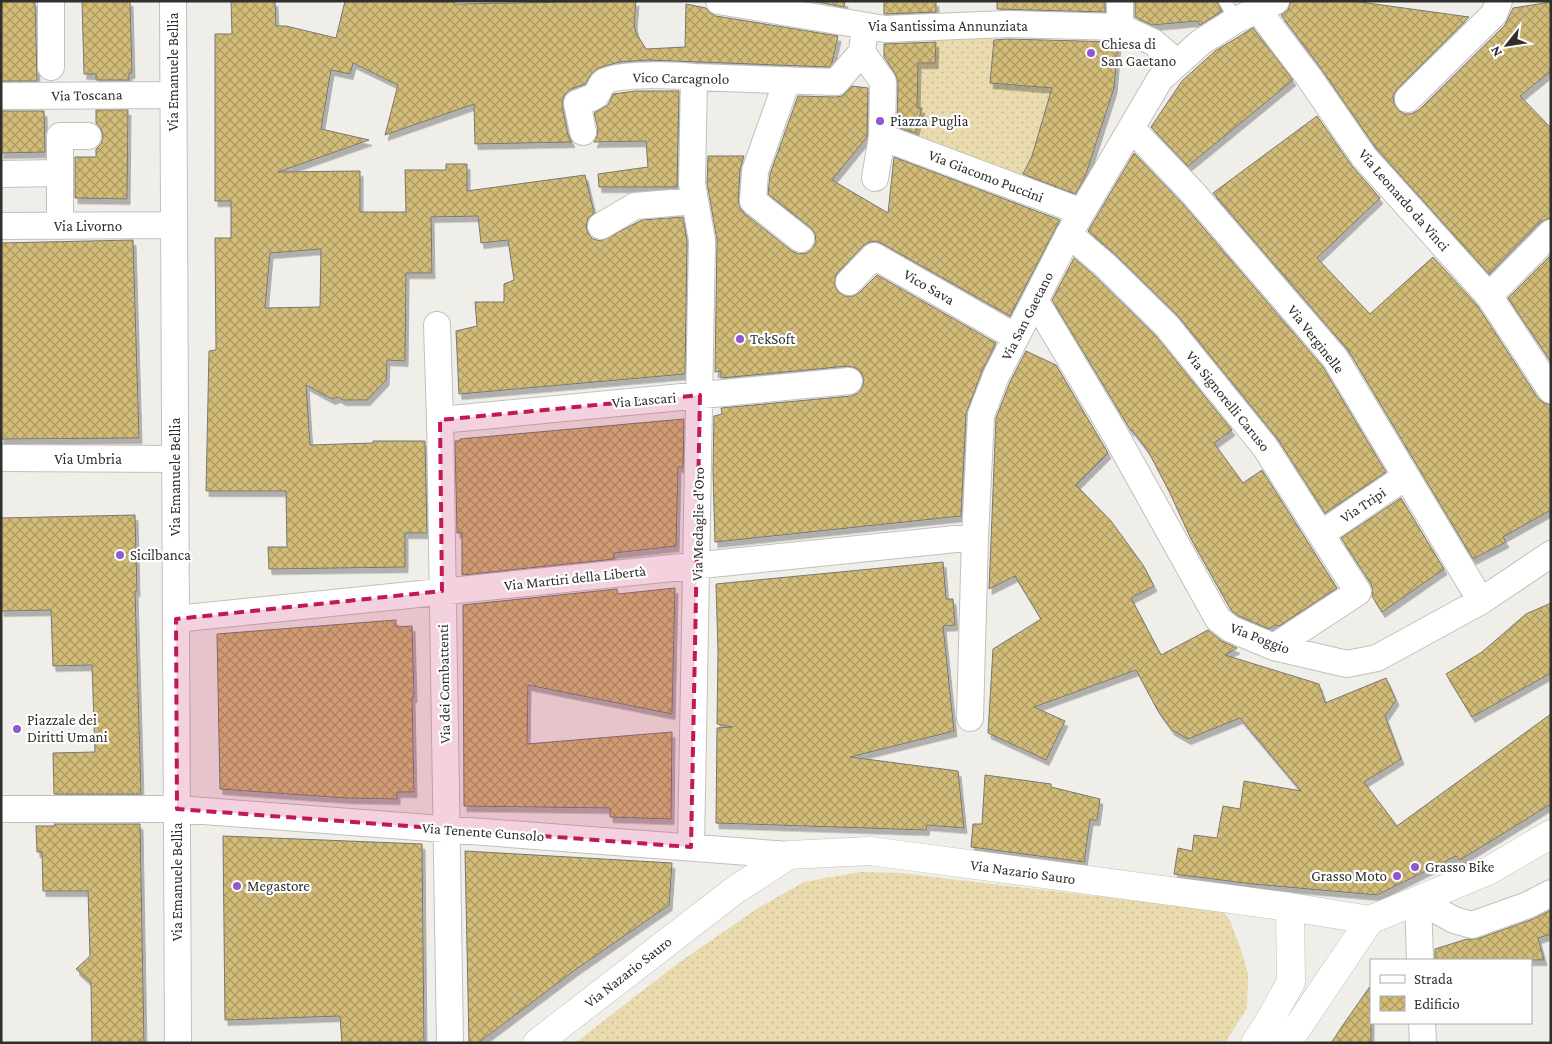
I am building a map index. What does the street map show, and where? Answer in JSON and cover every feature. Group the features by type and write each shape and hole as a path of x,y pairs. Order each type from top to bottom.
{"street":[{"path":"51,1 51,67"},
{"name":"Via Emanuele Bellia","path":"173,1 178,1043"},
{"name":"Via Santissima Annunziata","path":"718,1 863,39 885,30 1007,24 1120,27"},
{"path":"1120,1 1120,27 1153,42 1176,62"},
{"name":"Via San Gaetano","path":"970,718 975,537 981,415 996,376 1076,223 1160,79 1176,62 1201,42 1249,8"},
{"name":"Via Leonardo da Vinci","path":"1249,8 1308,76 1364,157 1488,296 1551,390"},
{"path":"1408,99 1496,8"},
{"path":"863,39 883,82 887,138 875,178"},
{"name":"Vico Carcagnolo","path":"583,132 577,103 596,95 603,83 611,79 644,76 681,76 836,82 863,39"},
{"name":"Via Medaglie d'Oro","path":"691,847 702,240 692,184 694,78"},
{"path":"787,81 755,172 753,201 800,239"},
{"name":"Via Toscana","path":"1,96 174,94"},
{"name":"Via Verginelle","path":"1132,129 1194,194 1335,358 1481,601"},
{"path":"60,226 60,136 88,136"},
{"name":"Via Giacomo Puccini","path":"887,138 1076,223"},
{"path":"1,174 60,173"},
{"path":"601,226 635,206 695,201"},
{"name":"Via Signorelli Caruso","path":"1076,223 1106,266 1167,326 1265,447 1358,592 1274,647"},
{"name":"Via Livorno","path":"1,226 174,226"},
{"path":"1488,296 1551,233"},
{"name":"Vico Sava","path":"849,282 874,256 1016,337"},
{"name":"Via Poggio","path":"1035,300 1115,434 1218,619 1231,629 1274,647 1347,664 1377,658 1481,601 1551,554"},
{"name":"Via dei Combattenti","path":"437,325 450,1043"},
{"name":"Via Lascari","path":"440,420 848,381"},
{"name":"Via Umbria","path":"1,458 175,459"},
{"name":"Via Tripi","path":"1321,534 1405,476"},
{"name":"Via Martiri della Libertà","path":"176,619 975,537"},
{"name":"Via Tenente Cunsolo","path":"1,809 177,809 789,855"},
{"path":"1287,1043 1370,920 1490,870 1551,834"},
{"name":"Via Nazario Sauro","path":"536,1043 735,890 789,855 870,851 1290,907 1370,920"},
{"path":"1418,900 1454,920 1472,925 1528,905 1551,894"},
{"path":"1418,900 1420,959"},
{"path":"1255,1043 1267,1026 1291,982 1290,907"},
{"path":"1422,1024 1423,1043"}],"highlighted area":[{"path":"700,395 691,847 177,809 176,619 442,591 440,420"}],"shaded area":[{"path":"994,35 990,83 1061,88 1020,180 914,137 922,109 917,108 918,63 935,63 936,36"},
{"path":"860,872 900,873 1223,911 1230,921 1248,973 1247,1008 1225,1043 575,1043 677,964 758,908 804,882"}],"building":[{"path":"1,1 35,1 37,81 1,81"},
{"path":"82,1 130,1 132,73 129,73 129,80 96,80 96,74 84,74"},
{"path":"231,1 275,1 276,26 286,26 336,38 345,1 455,1 454,4 636,1 634,23 636,33 646,49 685,47 686,4 706,8 716,16 838,36 832,63 829,67 648,60 619,62 598,68 591,74 585,84 571,89 563,99 562,106 568,135 572,142 475,144 474,104 385,135 398,85 353,63 350,74 331,70 321,129 369,140 278,172 360,171 360,212 406,212 405,170 446,170 446,164 467,164 467,191 585,175 594,213 588,218 586,227 588,234 593,239 601,241 642,220 683,217 687,241 685,374 459,394 456,331 477,326 475,302 504,302 504,284 514,280 508,240 481,243 478,216 431,217 432,273 406,273 405,361 387,360 386,380 367,400 343,400 338,397 332,399 306,385 310,445 373,443 373,441 425,441 427,533 405,533 405,567 269,569 268,547 287,547 286,491 206,491 209,351 216,350 215,238 231,238 231,201 215,201 215,34 232,34","holes":["321,249 320,307 265,308 270,253"]},
{"path":"811,1 845,1 844,7"},
{"path":"884,1 936,1 936,12 884,14"},
{"path":"997,1 1105,1 1105,12 997,9"},
{"path":"1135,1 1217,1 1222,11 1200,25 1197,21 1152,25 1135,17"},
{"path":"1291,1 1353,1 1469,17 1397,89 1393,96 1394,103 1398,110 1405,114 1411,114 1419,110 1505,25 1513,8 1551,2 1551,71 1520,96 1551,128 1551,218 1540,222 1489,274 1376,148 1320,67 1281,15 1288,10"},
{"path":"1253,28 1293,80 1188,166 1151,127 1182,81 1215,51"},
{"path":"994,40 1118,42 1114,88 1085,177 1075,194 1023,174 1032,156 1052,88 990,83"},
{"path":"936,42 935,63 918,63 917,108 922,108 915,133 897,127 898,82 895,73 884,57 884,44"},
{"path":"852,86 868,88 867,137 832,180 888,213 894,157 1060,220 1010,316 876,241 869,242 863,246 838,272 835,278 835,286 838,292 845,296 853,296 860,292 877,275 996,343 982,371 966,414 961,516 715,542 714,416 722,414 721,408 851,396 858,393 862,388 864,380 861,372 856,368 848,366 721,378 721,371 715,372 717,240 707,183 708,156 744,156 740,170 738,200 740,207 744,213 792,251 799,254 807,253 816,242 815,233 768,194 770,174 798,96 842,96"},
{"path":"635,91 679,91 677,187 599,187 598,174 648,167 646,141 594,142 598,129 594,113 608,105 613,94"},
{"path":"96,110 128,110 127,199 75,198 75,157 96,157 96,149 101,144 103,136 101,129 96,123"},
{"path":"1,111 44,111 45,152 1,153"},
{"path":"1317,116 1352,166 1380,198 1317,258 1370,314 1433,257 1477,305 1538,398 1544,403 1551,405 1551,510 1503,537 1506,542 1473,559 1348,350 1213,193"},
{"path":"1134,153 1183,204 1323,367 1386,472 1325,513 1277,438 1179,317 1116,255 1088,231"},
{"path":"133,240 139,438 1,439 1,243"},
{"path":"1551,255 1551,362 1508,298"},
{"path":"1074,258 1156,336 1232,430 1214,443 1243,483 1262,470 1337,588 1279,626 1275,625 1269,629 1239,616 1231,610 1191,539 1148,451 1131,431 1052,300"},
{"path":"1026,351 1056,365 1108,453 1076,485 1111,521 1143,565 1154,586 1131,598 1161,655 1208,630 1222,641 1237,648 1225,655 1319,684 1325,703 1386,678 1396,700 1385,716 1401,759 1364,782 1397,826 1551,714 1551,804 1460,860 1456,856 1377,895 1253,884 1174,874 1178,848 1192,851 1194,835 1217,838 1223,806 1240,809 1244,781 1301,791 1240,718 1188,739 1172,730 1158,711 1136,670 1034,707 1065,721 1046,760 988,733 993,649 1041,619 1015,576 989,589 996,418 1010,382"},
{"path":"684,419 683,467 678,467 676,546 614,553 614,559 462,575 462,533 457,533 455,441 460,441 460,439"},
{"path":"1401,498 1444,569 1382,612 1372,596 1371,584 1341,538"},
{"path":"135,515 137,591 135,591 141,794 54,794 53,753 95,752 92,665 53,666 51,610 1,611 1,518"},
{"path":"943,562 946,599 953,599 955,625 943,626 954,731 850,757 958,771 964,828 927,825 926,830 716,823 717,728 732,727 717,724 718,652 716,584"},
{"path":"675,588 672,714 528,685 527,744 672,732 671,819 610,817 610,808 464,806 463,605 617,589 618,594"},
{"path":"1551,603 1551,673 1472,717 1446,674 1482,652 1526,614"},
{"path":"396,620 396,627 412,626 414,792 397,792 397,799 346,798 220,789 217,634"},
{"path":"985,775 1051,784 1051,787 1100,799 1097,820 1090,820 1084,862 971,847 973,824 982,824"},
{"path":"54,824 140,824 144,1043 92,1043 91,983 76,969 90,956 88,891 43,891 42,852 37,852 36,826 55,826"},
{"path":"223,836 422,844 424,1043 342,1043 340,1016 225,1020"},
{"path":"465,851 672,863 669,905 575,970 478,1043 469,1043"},
{"path":"1551,910 1551,934 1538,938 1544,960 1435,959 1435,949 1467,939 1477,939 1533,919"},
{"path":"1370,986 1371,1043 1331,1043"}],"place":[{"name":"Chiesa di San Gaetano","path":"1091,53"},
{"name":"Piazza Puglia","path":"880,121"},
{"name":"TekSoft","path":"740,339"},
{"name":"Sicilbanca","path":"120,555"},
{"name":"Piazzale dei Diritti Umani","path":"17,729"},
{"name":"Grasso Bike","path":"1415,867"},
{"name":"Grasso Moto","path":"1397,876"},
{"name":"Megastore","path":"237,886"}]}
